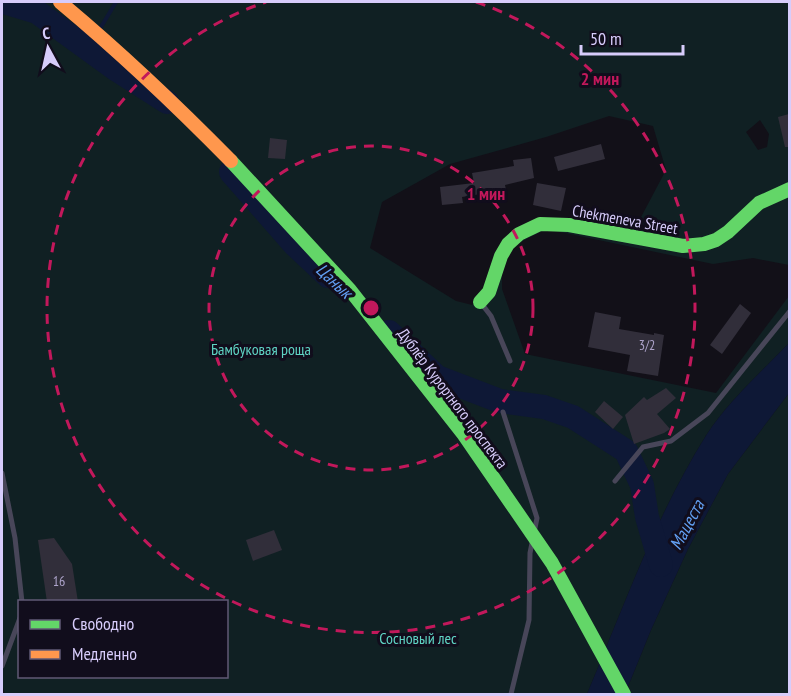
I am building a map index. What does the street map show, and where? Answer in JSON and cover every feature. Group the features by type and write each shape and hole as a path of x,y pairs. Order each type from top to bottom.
{"main road":[{"name":"Дублёр Курортного проспекта","path":"60,2 112,45 186,115 268,199 350,290 464,435 552,563 624,694"},
{"name":"Chekmeneva Street","path":"480,302 489,292 501,256 508,244 529,228 540,224 569,225 683,246 698,245 713,242 726,234 759,203 789,189"}],"lane":[{"path":"480,302 491,316 510,361"},
{"path":"615,481 643,447 671,441 708,413 789,311"},
{"path":"503,412 537,519 530,554 530,620 511,694"},
{"path":"2,473 15,538 22,600"},
{"path":"2,666 18,623"}],"green space":[{"path":"2,2 789,2 789,265 753,258 713,264 546,229 511,247 502,269 502,289 525,354 716,393 789,296 789,343 715,422 689,465 656,529 587,694 5,694 2,684","holes":["609,116 653,126 666,170 631,236 561,224 550,223 534,226 523,231 508,245 501,255 485,298 472,305 456,301 370,248 382,202 450,164 546,137","760,120 769,134 767,147 758,150 746,132"]},
{"path":"789,393 789,694 625,694 688,549 728,474"}],"water":[{"name":"Мацеста","path":"789,343 789,393 728,474 688,549 625,694 587,694 656,529 689,465 715,422"}],"building":[{"path":"789,114 789,147 785,147 778,117"},
{"path":"270,138 287,140 285,159 268,158"},
{"path":"601,144 605,159 558,171 554,157"},
{"path":"531,158 534,178 505,185 506,190 462,197 463,203 442,205 440,187 474,183 472,173 514,166 513,160"},
{"path":"537,183 566,188 561,211 533,205"},
{"path":"740,304 751,313 722,354 710,345"},
{"path":"595,312 621,317 619,329 664,335 658,376 627,371 630,355 588,347"},
{"path":"666,388 676,398 657,414 670,429 634,444 625,415 644,397 647,400"},
{"path":"604,401 623,417 613,429 595,412"},
{"path":"274,530 282,550 253,561 246,540"},
{"path":"54,538 72,564 78,600 47,600 38,540"}],"waterway":[{"name":"Цанык","path":"4,2 37,12 117,70 167,102"},
{"path":"101,27 116,2"},
{"path":"89,50 95,39"},
{"name":"Цанык","path":"231,172 295,245 328,276"},
{"name":"Цанык","path":"389,332 437,377 500,401 544,407 573,417 626,451 642,485 647,517 661,565"}],"traffic: fast":[{"path":"231,161 350,290 464,435 552,563 624,694"},
{"path":"480,302 489,292 501,256 508,244 519,234 540,224 569,225 683,246 704,244 728,232 759,203 790,189"}],"traffic: slow":[{"path":"60,2 147,79 231,161"}],"park label":[{"name":"Бамбуковая роща","path":"261,349"},
{"name":"Сосновый лес","path":"418,638"}]}
